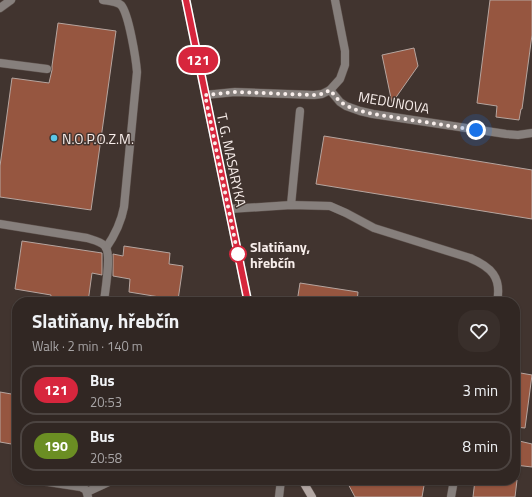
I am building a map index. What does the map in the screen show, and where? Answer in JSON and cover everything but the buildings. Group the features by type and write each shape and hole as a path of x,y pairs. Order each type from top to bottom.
{"main road":[{"name":"T. G. MASARYKA","path":"186,0 247,297"},
{"path":"305,485 312,497"}],"street":[{"path":"0,8 11,0"},
{"path":"103,0 117,3 124,10 136,60 137,72 124,207 120,224 115,235 106,248"},
{"path":"205,95 235,92 314,95 322,94 330,90 342,75 346,57 335,0"},
{"path":"0,63 47,69"},
{"name":"MEDUNOVA","path":"330,90 340,102 346,106 373,114 506,134 518,135 532,133"},
{"path":"291,205 300,111"},
{"path":"228,209 291,205 330,206 379,230 481,262 496,278 498,297"},
{"path":"0,224 87,238 100,242 106,248 108,262 104,297"},
{"path":"68,485 81,487 88,495 105,485"},
{"path":"279,497 280,485"},
{"path":"451,497 453,485"}],"bus line":[{"name":"121","path":"186,0 247,297"}],"place":[{"name":"N.O.P.O.Z.M.","path":"54,138"},
{"name":"Slatiňany, hřebčín","path":"238,254"}],"route":[{"path":"238,254 205,95 235,92 314,95 322,94 330,90 340,102 353,109 373,114 476,130"}]}
